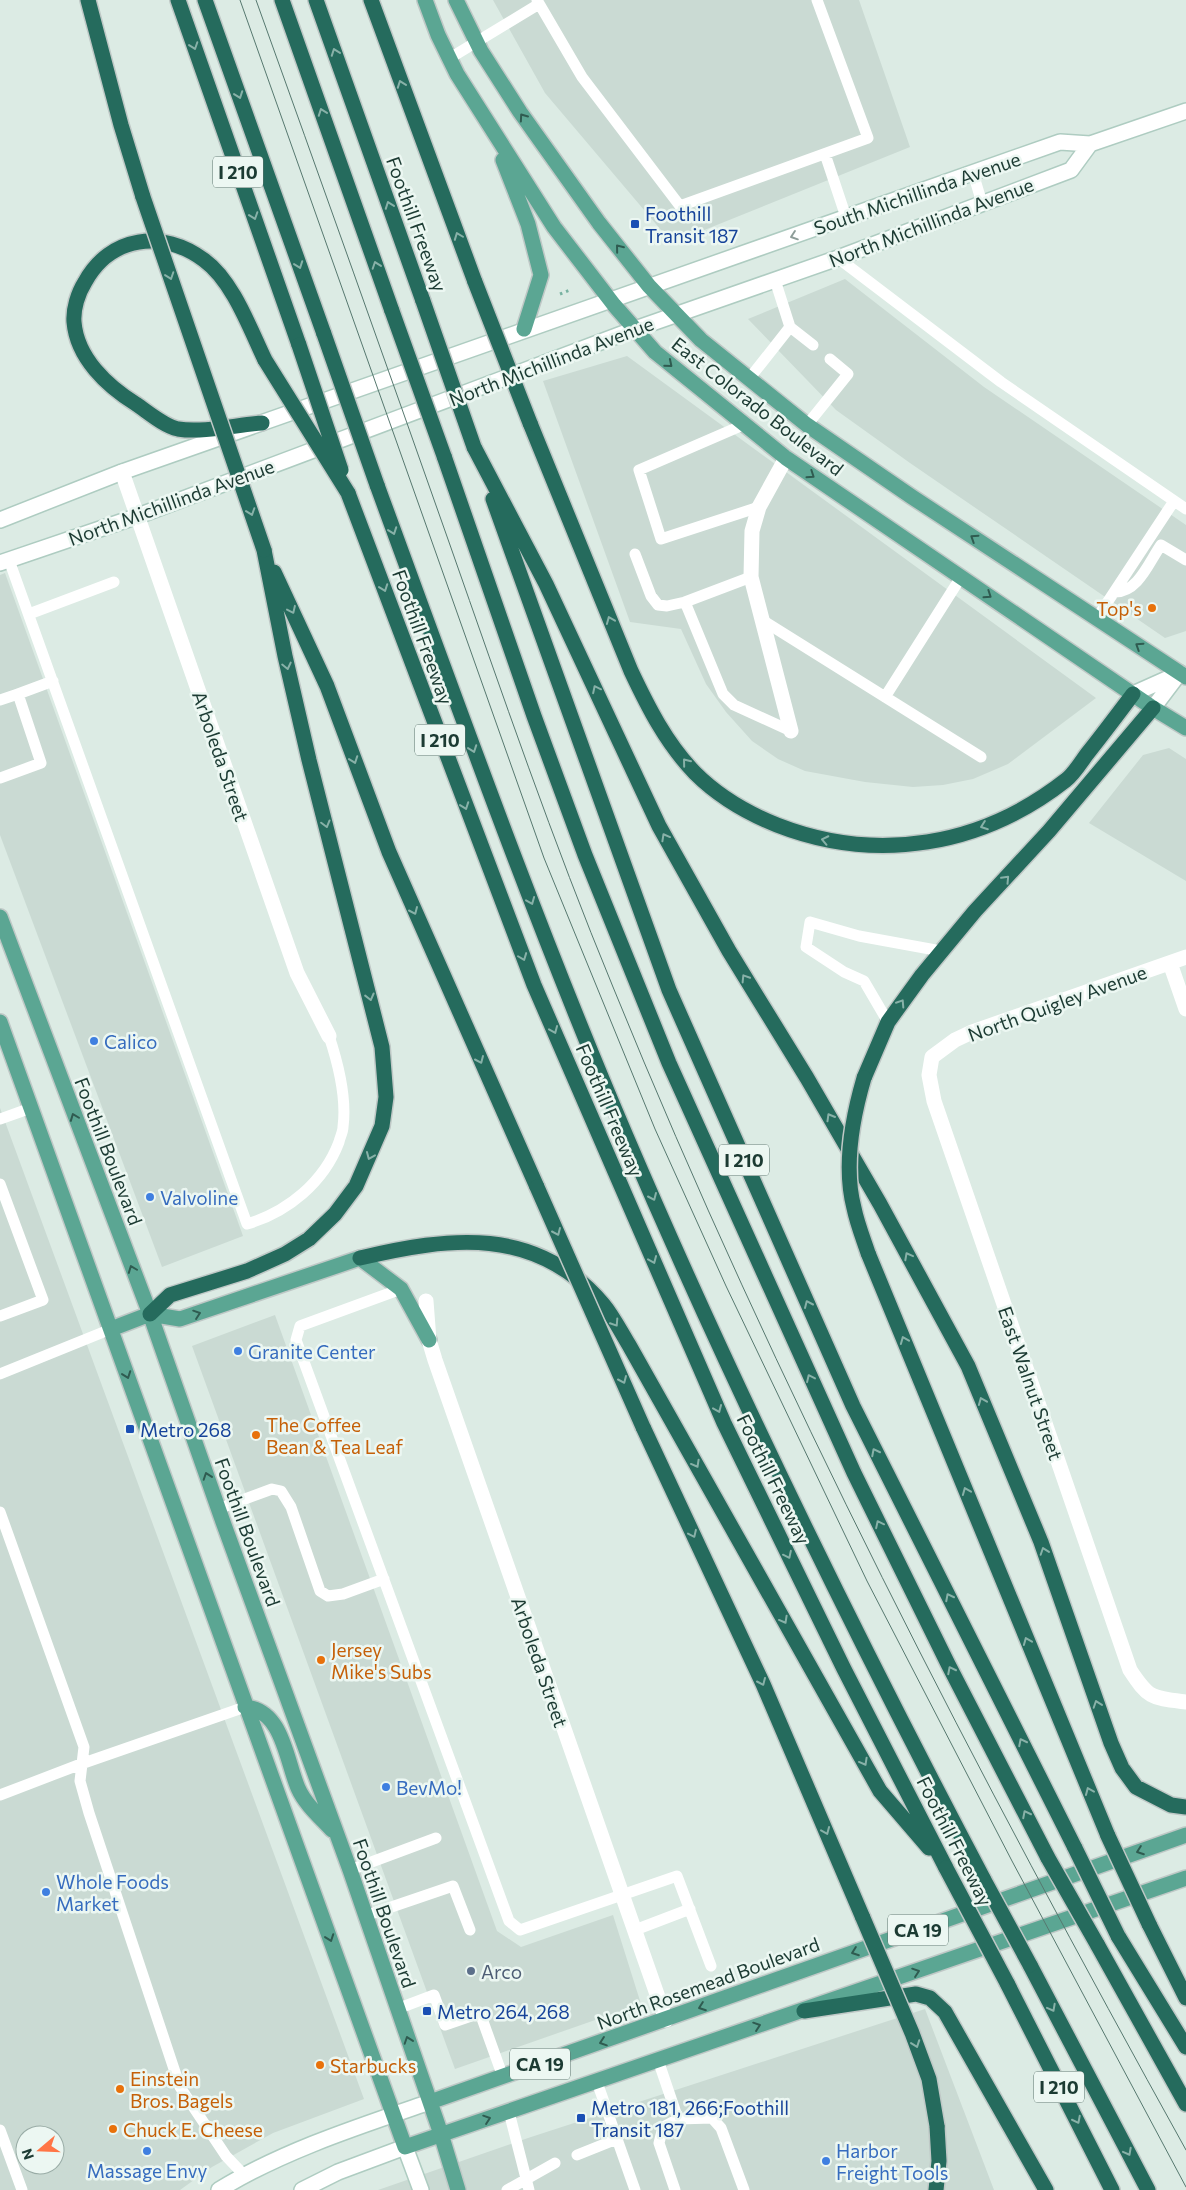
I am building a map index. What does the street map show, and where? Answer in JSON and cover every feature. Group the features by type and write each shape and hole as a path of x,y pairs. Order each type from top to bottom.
{"highway":[{"path":"88,0 121,125 143,196 264,550 327,686 392,860 643,1427 763,1684 864,1918 929,2079 937,2126 939,2161 936,2190"},
{"name":"Foothill Freeway","path":"178,0 299,345 348,493 534,986 708,1386 844,1669 1112,2190"},
{"path":"205,0 377,485 505,835 625,1134 752,1420 906,1732 1148,2190"},
{"path":"282,0 534,716 586,854 669,1063 854,1474 948,1664 1048,1858 1186,2104"},
{"name":"Foothill Freeway","path":"316,0 669,990 852,1406 1118,1936 1186,2047"},
{"path":"371,0 475,282 530,424 631,671 648,707 669,741 695,773 727,800 758,817 806,836 855,845 906,846 949,839 992,824 1029,806 1068,779 1133,694"},
{"path":"262,423 189,430 176,428 118,394 97,374 81,346 74,322 81,289 104,256 132,242 171,242 205,260 232,294 265,360 348,493"},
{"path":"474,447 546,584 659,826 729,951 807,1078 880,1204 968,1366 1040,1542 1111,1744 1122,1768 1136,1787 1152,1797 1171,1806 1186,1807"},
{"path":"150,1314 170,1295 247,1271 285,1254 309,1240 335,1214 356,1186 382,1126 386,1098 382,1047 309,760 285,656 264,550"},
{"path":"1153,708 1049,831 941,951 904,998 888,1022 864,1078 855,1108 849,1159 853,1208 868,1253 1108,1836 1148,1924 1186,1998"},
{"path":"360,1258 404,1248 448,1242 486,1243 507,1246 550,1260 576,1278 603,1304 629,1345 880,1791 946,1868"},
{"path":"804,2011 916,1994 930,1998 945,2012 1046,2190"}],"main road":[{"name":"East Colorado Boulevard","path":"425,0 450,58 493,133 554,227 611,300 655,352 786,458 1153,708 1186,728"},
{"name":"East Colorado Boulevard","path":"456,0 477,42 520,112 599,223 650,286 701,340 808,425 912,497 1097,618 1184,671"},
{"name":"South Michillinda Avenue","path":"650,286 1060,142 1090,144 1186,111"},
{"path":"493,133 528,224 542,275 524,329"},
{"name":"North Michillinda Avenue","path":"5,561 138,516 675,314 838,258 1071,170 1090,144"},
{"name":"North Michillinda Avenue","path":"0,520 122,472 650,286"},
{"path":"786,458 759,507 752,531 751,577 791,730"},
{"name":"Arboleda Street","path":"122,472 297,973 329,1036"},
{"path":"1133,694 1184,671"},
{"path":"1153,708 1184,671"},
{"name":"Foothill Boulevard","path":"0,917 51,1058 150,1314 218,1508 350,1870 441,2134 458,2190"},
{"name":"North Quigley Avenue","path":"932,1057 955,1040 972,1032 1186,957"},
{"path":"1170,963 1186,1009"},
{"path":"0,1022 245,1707 421,2190"},
{"name":"East Walnut Street","path":"932,1057 928,1075 934,1101 1130,1670 1143,1690 1156,1699 1186,1702"},
{"path":"111,1329 150,1314 180,1320 360,1258 401,1289 429,1340"},
{"name":"Arboleda Street","path":"426,1301 429,1340 666,2020"},
{"path":"245,1707 256,1708 269,1716 279,1734 298,1789 306,1802 338,1837"},
{"name":"North Rosemead Boulevard","path":"219,2190 244,2175 394,2114 666,2020 1186,1834"},
{"name":"CA 19","path":"405,2147 1186,1878"},
{"path":"305,2189 338,2172 405,2147"}],"lane":[{"path":"450,58 538,2 582,77 680,206 868,138 817,0"},
{"path":"825,154 846,218"},
{"path":"973,173 982,203"},
{"path":"838,258 1001,382 1186,509"},
{"path":"775,280 790,327 813,345"},
{"path":"749,378 790,327"},
{"path":"808,425 848,374 830,359"},
{"path":"743,425 639,470 661,539 759,507"},
{"path":"1097,618 1174,501"},
{"path":"1114,592 1123,593 1133,587 1160,545 1186,560"},
{"path":"635,554 651,596 658,605 667,606 685,602 751,577"},
{"path":"5,561 29,614 248,1224 266,1218 291,1203 316,1181 333,1156 344,1128 342,1098 336,1060 329,1036"},
{"path":"885,697 961,577"},
{"path":"29,614 114,582"},
{"path":"685,602 723,694 734,705 791,730"},
{"path":"762,620 981,757"},
{"path":"0,700 53,681"},
{"path":"0,778 41,763 18,694"},
{"path":"888,1022 864,981 844,972 806,947 810,922 859,936 941,951"},
{"path":"0,1120 31,1108"},
{"path":"0,1184 43,1300 0,1316"},
{"path":"401,1289 300,1326 296,1340 509,1921 520,1930 677,1876 711,1966"},
{"path":"0,1374 111,1329"},
{"path":"218,1508 272,1489 280,1491 291,1507 320,1591 328,1596 342,1594 384,1579"},
{"path":"0,1512 84,1747 80,1781 89,1813 180,2087 226,2156 244,2175"},
{"path":"0,1549 11,1544"},
{"path":"0,1795 81,1764 245,1707"},
{"path":"350,1870 436,1838"},
{"path":"365,1916 453,1886 470,1930"},
{"path":"634,1930 690,1910"},
{"path":"397,2009 434,1995 445,2025 480,2012 503,2077"},
{"path":"658,2060 678,2119"},
{"path":"597,2082 635,2190"},
{"path":"508,2112 528,2185"},
{"path":"675,2190 659,2143 663,2127 678,2119 712,2118 721,2128 744,2190"},
{"path":"0,2130 22,2190"},
{"path":"577,2155 617,2139"},
{"path":"506,2190 528,2185 555,2163"}],"path":[{"path":"560,294 570,290"}],"shaded area":[{"path":"493,0 859,0 910,147 672,243 545,93"},
{"path":"845,279 984,387 1186,525 1186,631 1165,638 910,463 836,410 748,319"},
{"path":"627,356 1096,698 1008,764 973,779 943,785 913,787 865,782 805,771 778,759 752,741 726,712 706,684 681,629 630,622 543,381"},
{"path":"5,573 243,1236 162,1267 0,835 0,575"},
{"path":"1169,748 1186,759 1186,881 1089,823 1143,755"},
{"path":"0,1108 364,2099 273,2133 212,2167 180,2190 0,2190"},
{"path":"275,1315 497,1931 521,1947 613,1915 641,2004 455,2069 192,1346"},
{"path":"925,2009 994,2190 378,2190 528,2138"}],"tram line":[{"path":"240,0 544,858 655,1129 726,1286 867,1581 1012,1861 1186,2187"},
{"path":"256,0 549,822 613,987 676,1137 742,1285 882,1578 1031,1866 1186,2150"}],"place":[{"name":"Foothill Transit 187","path":"635,224"},
{"name":"Top's","path":"1152,608"},
{"name":"Calico","path":"94,1041"},
{"name":"Valvoline","path":"150,1197"},
{"name":"Granite Center","path":"238,1351"},
{"name":"Metro 268","path":"130,1429"},
{"name":"The Coffee Bean & Tea Leaf","path":"256,1435"},
{"name":"Jersey Mike's Subs","path":"321,1660"},
{"name":"BevMo!","path":"386,1787"},
{"name":"Whole Foods Market","path":"46,1892"},
{"name":"Arco","path":"471,1971"},
{"name":"Metro 264, 268","path":"427,2011"},
{"name":"Starbucks","path":"320,2065"},
{"name":"Einstein Bros. Bagels","path":"120,2089"},
{"name":"Metro 181, 266;Foothill Transit 187","path":"581,2118"},
{"name":"Chuck E. Cheese","path":"113,2129"},
{"name":"Massage Envy","path":"147,2151"},
{"name":"Harbor Freight Tools","path":"826,2161"}]}
